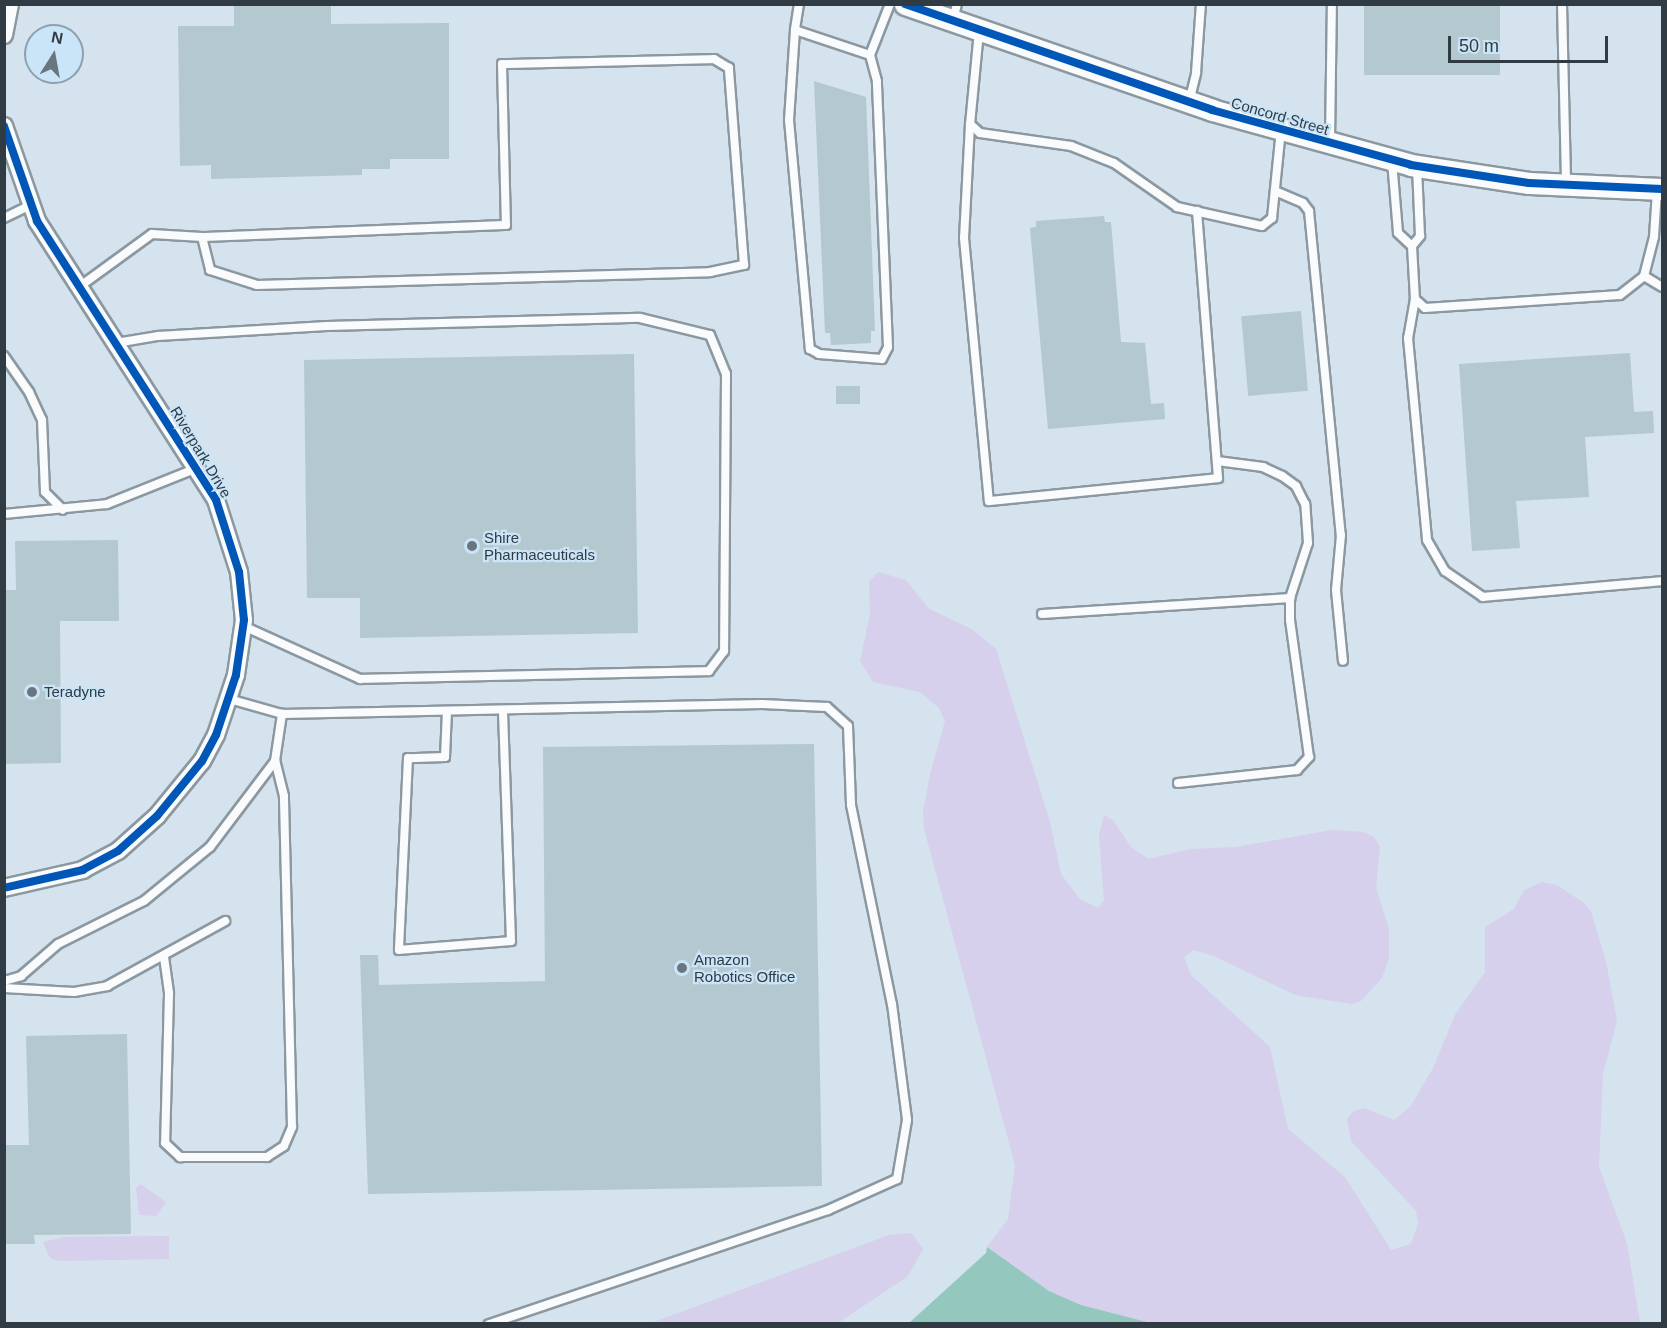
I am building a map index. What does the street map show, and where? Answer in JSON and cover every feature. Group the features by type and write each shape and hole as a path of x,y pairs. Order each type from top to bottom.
{"street":[{"path":"4,35 10,4"},
{"name":"Concord Street","path":"905,4 955,13 979,31 1189,102 1329,145 1417,166 1566,185 1660,189"},
{"name":"Riverpark Drive","path":"4,126 7,146 30,205 78,287 197,467 228,528 239,572 243,626 229,699 202,761 157,816 118,851 83,870 6,890"}],"lane":[{"path":"799,4 789,120 810,349 819,354 882,358 888,347 877,81 870,55 890,4"},
{"path":"1189,102 1196,73 1201,4"},
{"path":"1329,145 1332,4"},
{"path":"1562,4 1566,185"},
{"path":"795,30 870,55"},
{"path":"979,31 970,124 964,238 989,501 1218,478 1197,211"},
{"path":"78,287 152,234 202,237 506,225 502,64 714,59 729,68 744,265 710,272 257,285 210,270 202,237"},
{"path":"970,124 980,133 1071,146 1114,163 1177,207 1262,226 1272,218 1281,130"},
{"path":"1392,160 1398,233 1412,246"},
{"path":"1417,166 1420,236 1412,246 1415,299 1408,338 1427,540 1445,571 1483,597 1662,581"},
{"path":"1415,299 1425,308 1620,296 1644,276 1654,237 1660,189"},
{"path":"1275,191 1303,202 1309,212 1341,535 1336,590 1343,661"},
{"path":"4,218 30,205"},
{"path":"1644,276 1662,287"},
{"path":"116,343 158,336 327,326 640,318 710,335 726,374 724,651 709,671 360,679 243,626"},
{"path":"4,356 29,392 42,420 45,492 63,510"},
{"path":"1178,783 1297,770 1309,757 1290,598 1301,573 1309,526 1296,486 1263,467 1217,461"},
{"path":"4,514 107,504 197,467"},
{"path":"1042,614 1290,598"},
{"path":"229,699 282,714 762,704 827,707 849,726 850,805 892,1004 907,1120 897,1179 828,1210 489,1323"},
{"path":"447,711 445,757 408,758 399,950 511,941 503,710"},
{"path":"164,957 169,994 165,1143 180,1157 267,1157 284,1146 292,1126 284,796 275,762 282,714"},
{"path":"4,981 21,976 58,944 144,901 210,847 275,762"},
{"path":"4,988 74,992 107,986 164,957 225,921"}],"shaded area":[{"path":"878,572 906,580 928,608 973,630 996,649 1050,822 1061,874 1080,899 1098,908 1104,900 1099,835 1104,815 1113,820 1131,847 1149,859 1190,849 1236,847 1332,830 1363,832 1374,837 1380,847 1376,888 1389,929 1389,959 1382,978 1361,1001 1351,1004 1295,995 1214,956 1193,950 1184,957 1191,975 1270,1047 1288,1129 1345,1177 1391,1250 1411,1244 1418,1224 1416,1211 1351,1141 1347,1119 1354,1111 1364,1108 1394,1120 1411,1106 1433,1068 1455,1015 1485,972 1485,927 1514,909 1524,890 1542,882 1557,885 1584,903 1591,911 1606,961 1617,1021 1603,1074 1599,1167 1627,1243 1640,1323 1151,1323 1081,1305 1049,1291 987,1247 1008,1219 1015,1165 924,829 923,813 930,774 945,721 939,708 920,692 873,682 860,661 870,614 869,582"},
{"path":"141,1184 166,1202 156,1216 139,1215 136,1188"},
{"path":"911,1233 923,1249 908,1276 838,1323 651,1323 889,1235"},
{"path":"169,1236 169,1259 59,1261 50,1258 43,1242 64,1237"},
{"path":"987,1247 1049,1291 1081,1305 1151,1323 909,1323 986,1253"}],"building":[{"path":"234,4 331,4 331,24 449,23 449,159 390,159 390,169 362,169 362,175 211,179 211,165 180,166 178,26 234,26"},
{"path":"1364,4 1500,4 1500,75 1364,75"},
{"path":"814,81 866,97 875,331 871,331 871,343 831,345 830,333 825,333"},
{"path":"1104,216 1105,222 1111,222 1121,342 1145,343 1151,404 1164,403 1165,419 1048,429 1030,228 1036,227 1036,221"},
{"path":"1301,311 1308,391 1248,396 1241,316"},
{"path":"1630,353 1634,412 1653,411 1654,433 1585,437 1589,497 1516,501 1520,548 1472,551 1459,364"},
{"name":"Shire Pharmaceuticals","path":"634,354 638,633 360,638 360,598 307,598 304,360"},
{"path":"836,386 860,386 860,404 836,404"},
{"name":"Teradyne","path":"118,540 119,621 60,621 61,763 4,764 4,590 16,590 15,541"},
{"name":"Amazon Robotics Office","path":"814,744 822,1186 368,1194 360,955 378,955 379,985 545,981 543,747"},
{"path":"127,1034 131,1234 34,1235 35,1244 4,1244 4,1145 29,1145 26,1036"}],"cycle path":[{"path":"905,4 1212,110 1411,165 1529,183 1662,189"},
{"path":"4,126 37,221 216,500 239,572 244,620 236,675 216,735 202,761 157,816 118,851 83,870 4,888"}],"place":[{"name":"Shire Pharmaceuticals","path":"472,546"},
{"name":"Teradyne","path":"32,692"},
{"name":"Amazon Robotics Office","path":"682,968"}]}
